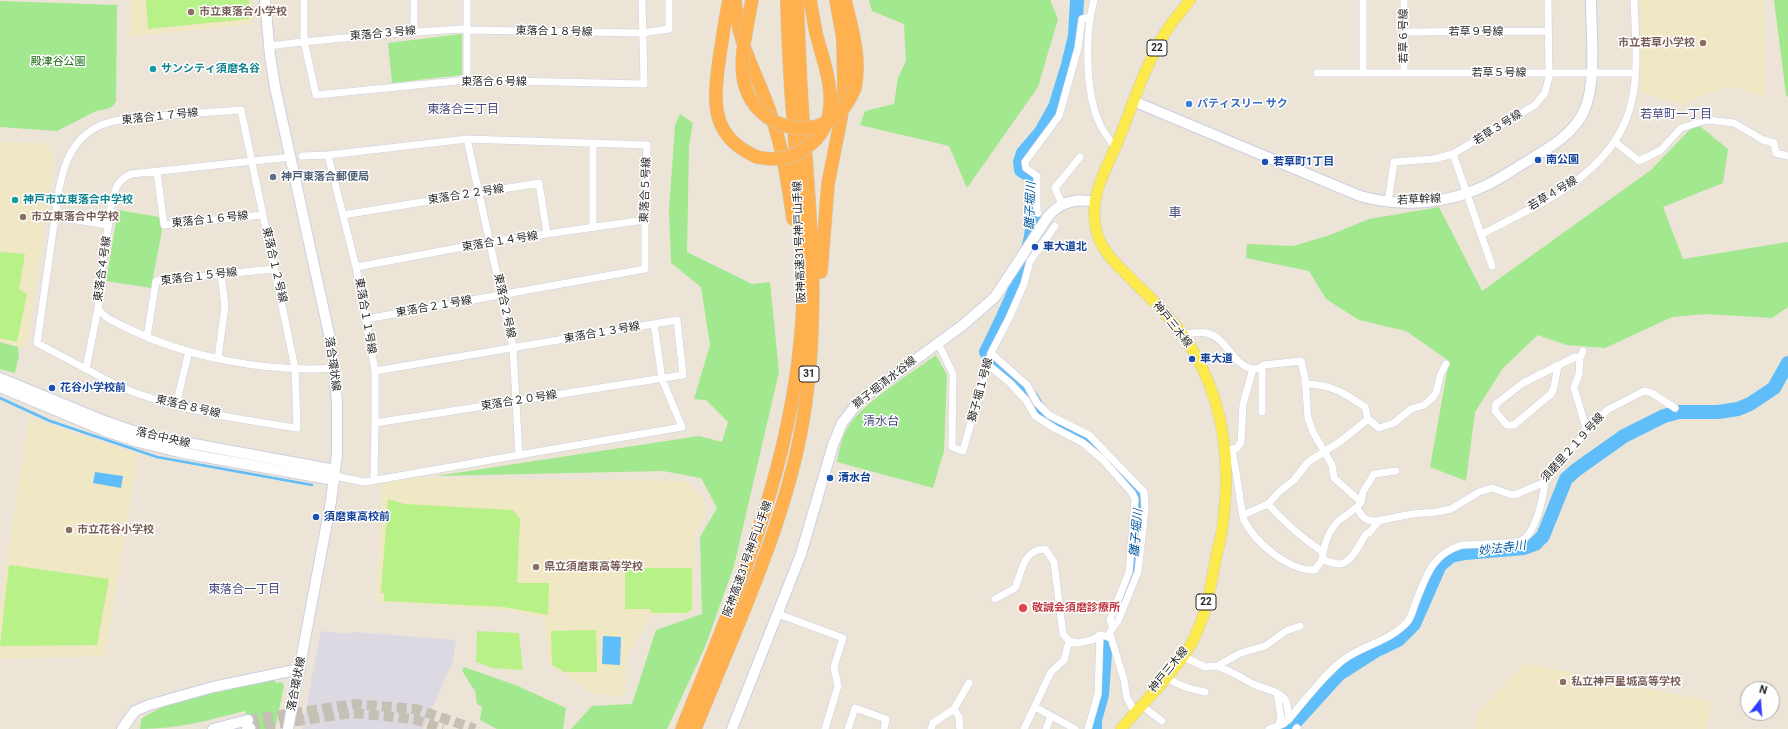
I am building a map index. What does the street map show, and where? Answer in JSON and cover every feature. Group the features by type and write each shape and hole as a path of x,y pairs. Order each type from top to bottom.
{"highway":[{"path":"729,0 716,78 716,109 720,123 727,135 743,151 757,156 774,159 792,156 813,143 826,127 831,107 831,95 810,0"},
{"name":"31","path":"735,0 739,35 771,114 783,153 794,226 801,333"},
{"name":"阪神高速31号神戸山手線","path":"682,729 743,576 774,484 789,423 801,333 804,283 802,228 786,0"},
{"name":"阪神高速31号神戸山手線","path":"695,729 755,580 778,517 793,467 803,422 809,371 814,304 812,244 803,119 797,0"},
{"path":"809,371 818,342 826,202 841,118 844,89 843,39 836,0"},
{"path":"751,5 743,54 745,85 755,106 769,120 790,128 806,128 833,118 843,109 855,88 858,64 845,0"}],"main road":[{"name":"神戸三木線","path":"1121,729 1166,677 1182,656 1195,635 1203,614 1214,570 1224,517 1229,450 1213,394 1194,353 1182,334 1104,249 1096,228 1095,202 1098,184 1115,148 1152,56 1166,31 1190,0"}],"street":[{"name":"落合環状線","path":"265,0 269,46 276,87 327,327 334,368 338,430 332,501 288,729"},
{"path":"304,0 304,41"},
{"path":"414,0 414,32"},
{"path":"467,0 467,80"},
{"name":"東落合６号線","path":"304,41 316,95 467,80 644,84 642,0"},
{"name":"東落合１８号線","path":"467,30 642,33 669,29 669,0"},
{"path":"1094,0 1090,17 1088,71 1099,122 1115,148"},
{"path":"1363,0 1363,73"},
{"name":"若草６号線","path":"1404,0 1404,72"},
{"name":"若草３号線","path":"1388,202 1394,162 1434,159 1453,154 1535,105 1545,93 1549,73 1548,0"},
{"name":"若草幹線","path":"1133,101 1360,196 1388,202 1424,202 1446,199 1467,193 1501,177 1550,147 1569,133 1584,111 1590,95 1592,73 1591,0"},
{"name":"若草４号線","path":"1482,234 1539,204 1584,176 1609,152 1624,126 1632,100 1635,73 1634,0"},
{"path":"1038,212 1038,176 1026,168 1025,162 1059,116 1078,48 1082,19 1090,17"},
{"name":"東落合３号線","path":"269,46 304,41 414,32 467,30"},
{"name":"若草９号線","path":"1404,32 1548,32"},
{"name":"若草５号線","path":"1317,73 1635,73"},
{"name":"東落合１７号線","path":"86,369 37,343 64,165 73,148 95,128 111,122 132,118 241,110 252,162"},
{"path":"1615,142 1639,161 1661,150 1681,128 1707,120 1734,123 1764,140 1774,143 1776,153 1788,156"},
{"path":"302,156 328,155 467,139"},
{"name":"東落合５号線","path":"467,139 647,145 645,269 502,295"},
{"name":"東落合２号線","path":"467,139 513,348 519,455"},
{"path":"593,143 593,227"},
{"path":"1453,154 1492,266"},
{"name":"東落合１１号線","path":"328,155 356,267 375,371 374,481"},
{"name":"東落合４号線","path":"291,157 132,174 123,178 115,189 98,308 105,316 147,337 189,351 266,367 334,368"},
{"path":"1080,157 1055,188 1062,204 1081,200 1095,202"},
{"name":"東落合１２号線","path":"252,162 295,368"},
{"name":"東落合１６号線","path":"157,172 164,225 262,215"},
{"name":"東落合２２号線","path":"343,215 539,183 547,234"},
{"name":"獅子堀清水谷線","path":"732,729 809,532 833,445 842,423 860,400 964,325 995,296 1052,211 1062,204"},
{"path":"55,217 109,225"},
{"name":"東落合１４号線","path":"356,267 490,242 645,220"},
{"name":"獅子堀１号線","path":"938,343 953,374 952,447 963,451 991,353 1016,303 1030,261 1055,226"},
{"name":"東落合１５号線","path":"147,337 156,281 274,268"},
{"path":"218,358 225,306 221,274"},
{"name":"東落合２１号線","path":"366,319 502,295"},
{"path":"86,369 98,308"},
{"name":"東落合２０号線","path":"375,423 683,375 677,320 654,324"},
{"name":"東落合１３号線","path":"375,371 654,324 662,379 682,428 519,455"},
{"path":"1182,334 1206,332 1216,336 1241,364 1253,369 1262,366 1262,412"},
{"path":"1584,350 1580,358 1579,374 1575,392 1587,431"},
{"path":"176,405 189,351"},
{"path":"991,353 1028,385 1037,403 1049,415 1089,435 1144,492 1145,509 1138,572 1118,621 1108,637"},
{"path":"1558,366 1554,387 1551,394 1514,425 1507,425 1495,411 1496,404 1523,383 1576,357 1580,358"},
{"name":"須磨里２１９号線","path":"1262,366 1301,361 1308,418 1313,432 1332,465 1334,478 1359,505 1363,517 1368,520 1380,520 1450,509 1479,492 1492,488 1512,495 1545,482 1587,431 1607,410 1644,391 1652,393 1674,408"},
{"path":"987,364 1009,382 1020,394 1035,416 1083,443 1102,459 1135,499 1129,572 1110,620 1113,627"},
{"path":"1305,384 1318,384 1341,391 1365,407 1368,419 1379,428 1394,423 1411,409 1424,405 1436,393 1440,376 1446,364"},
{"name":"東落合８号線","path":"86,369 126,389 176,405 255,422 298,428 295,368"},
{"path":"1253,369 1243,404 1241,442 1237,448 1229,450 1244,520 1255,536 1269,551 1283,561 1309,570 1315,570 1322,560 1324,546 1335,526 1341,519 1359,505 1363,492 1374,474 1396,471"},
{"name":"落合中央線","path":"0,378 112,424 145,435 334,475"},
{"name":"落合中央線","path":"0,387 105,431 138,442 183,453 334,475"},
{"path":"1243,515 1268,504 1280,491 1294,480 1308,462 1341,441 1368,419"},
{"path":"334,475 365,482 519,455"},
{"path":"1269,729 1289,719 1328,674 1343,660 1396,633 1409,620 1430,570 1440,555 1462,545 1520,541 1530,533 1544,491 1545,482"},
{"path":"1268,504 1279,516 1313,546 1323,552"},
{"path":"1322,560 1339,564 1350,559 1366,534 1370,533 1380,520"},
{"path":"995,599 1015,588 1029,554 1037,549 1045,549 1054,562 1063,634 1069,641 1078,643 1092,640 1100,635 1111,637 1120,666 1127,698 1133,709 1139,708 1162,721"},
{"path":"778,614 843,638 834,667 838,686 825,729"},
{"path":"1182,656 1206,668 1217,666 1241,653 1265,646 1286,632 1300,626"},
{"path":"1088,729 1098,694 1100,635"},
{"path":"1024,729 1051,672 1064,660 1069,641"},
{"path":"1217,666 1235,672 1258,686 1277,693 1284,698 1289,719"},
{"path":"122,729 132,725 138,709 161,700 300,669"},
{"path":"1166,677 1186,688 1205,692"},
{"path":"931,729 933,723 954,709 969,683"},
{"path":"1277,693 1281,717 1279,725"},
{"path":"1035,707 1075,729"},
{"path":"848,729 855,708 886,719 884,729"},
{"path":"954,709 959,716 960,729"},
{"path":"1046,729 1051,716"},
{"path":"213,729 248,726"}],"shaded area":[{"name":"市立東落合小学校","path":"130,0 252,0 253,24 130,37"},
{"name":"市立若草小学校","path":"1640,0 1764,0 1766,98 1731,86 1681,104 1640,92"},
{"name":"市立東落合中学校","path":"0,142 42,143 51,149 54,157 27,346 18,347 0,342"},
{"name":"市立花谷小学校","path":"29,418 138,454 105,656 0,659 0,606"},
{"name":"県立須磨東高等学校","path":"406,478 685,481 703,499 706,515 695,532 694,609 688,614 650,615 626,659 625,692 623,696 594,694 549,664 545,618 506,610 376,602 382,484"},
{"path":"321,631 346,634 353,632 456,640 453,661 423,729 302,729"},
{"name":"私立神戸星城高等学校","path":"1525,663 1712,702 1706,729 1475,729 1478,712"}],"green space":[{"name":"市立東落合小学校","path":"146,0 249,0 249,19 148,29"},
{"path":"869,0 1050,0 1058,19 1038,87 967,188 949,146 860,125 865,111 894,104 898,78 906,61 904,24 872,11"},
{"path":"1774,0 1788,0 1788,97 1786,95"},
{"name":"殿津谷公園","path":"0,1 117,5 116,101 113,106 96,111 57,131 0,127"},
{"path":"462,34 462,75 392,83 388,43"},
{"path":"680,114 693,123 689,145 687,252 752,284 770,282 779,372 734,566 705,647 667,729 571,729 592,706 632,704 656,630 702,614 700,537 717,508 701,478 663,471 436,476 699,436 722,442 728,422 706,400 694,399 710,345 701,287 671,263 669,211 675,125"},
{"path":"1696,123 1728,149 1723,183 1663,207 1683,259 1788,242 1788,307 1772,318 1706,314 1672,317 1605,348 1566,345 1538,335 1503,368 1475,412 1466,481 1430,467 1449,361 1406,331 1359,320 1326,299 1309,271 1246,258 1247,244 1293,246 1330,235 1369,219 1439,207 1482,291 1651,170"},
{"path":"118,210 159,217 162,231 151,288 106,281"},
{"path":"0,252 25,254 19,289 27,294 17,342 0,338"},
{"path":"0,342 18,347 19,356 15,373 0,369"},
{"path":"936,355 947,375 944,451 933,488 837,462 844,435 848,427 864,408"},
{"path":"388,499 405,504 513,510 520,519 517,583 549,583 548,615 504,607 384,601 384,593 381,593"},
{"path":"9,565 109,579 97,645 0,646"},
{"path":"625,568 692,568 692,609 687,613 651,613 650,609 625,609"},
{"path":"596,630 597,672 564,672 552,665 551,631"},
{"path":"477,631 519,633 523,670 492,668 476,662"},
{"path":"464,667 518,686 566,708 563,729 497,729 480,720 482,707 477,704 475,690 462,670"},
{"path":"274,678 276,683 282,682 284,686 275,729 251,729 245,711 180,726 140,729 141,719 170,704 205,693"}],"water":[{"path":"95,472 123,476 121,488 93,483"},
{"path":"603,636 621,637 620,665 602,664"}],"waterway":[{"name":"雛子堀川","path":"986,352 1015,290 1026,258 1034,218 1034,178 1021,170 1020,162 1023,153 1041,132 1055,107 1075,36 1077,0"},
{"name":"妙法寺川","path":"1289,729 1339,674 1375,651 1398,640 1414,624 1440,565 1451,556 1465,553 1524,548 1535,544 1543,536 1566,479 1576,470 1624,436 1664,416 1679,412 1718,412 1738,409 1750,404 1774,388 1788,363"},
{"name":"雛子堀川","path":"995,365 1031,397 1042,415 1087,439 1109,461 1141,498 1133,576 1114,620"},
{"path":"0,398 50,421 157,457 312,485"},
{"name":"雛子堀川","path":"1095,729 1095,720 1102,695 1106,639"}],"tunnel":[{"path":"248,720 354,704 416,709 475,729"},
{"path":"250,728 352,713 414,719 443,729"}],"place":[{"name":"市立東落合小学校","path":"191,12"},
{"name":"市立若草小学校","path":"1703,43"},
{"name":"サンシティ須磨名谷","path":"153,69"},
{"name":"パティスリー サク","path":"1189,104"},
{"name":"南公園","path":"1538,160"},
{"name":"若草町1丁目","path":"1265,162"},
{"name":"神戸東落合郵便局","path":"273,177"},
{"name":"神戸市立東落合中学校","path":"15,200"},
{"name":"市立東落合中学校","path":"23,217"},
{"name":"車大道北","path":"1035,247"},
{"name":"車大道","path":"1192,359"},
{"name":"花谷小学校前","path":"52,388"},
{"name":"清水台","path":"830,478"},
{"name":"須磨東高校前","path":"316,517"},
{"name":"市立花谷小学校","path":"69,530"},
{"name":"県立須磨東高等学校","path":"536,567"},
{"name":"敬誠会須磨診療所","path":"1023,608"},
{"name":"私立神戸星城高等学校","path":"1563,682"}],"district":[{"name":"東落合三丁目","path":"463,110"},
{"name":"若草町一丁目","path":"1676,115"},
{"name":"車","path":"1175,214"},
{"name":"清水台","path":"881,422"},
{"name":"東落合一丁目","path":"244,590"}]}
